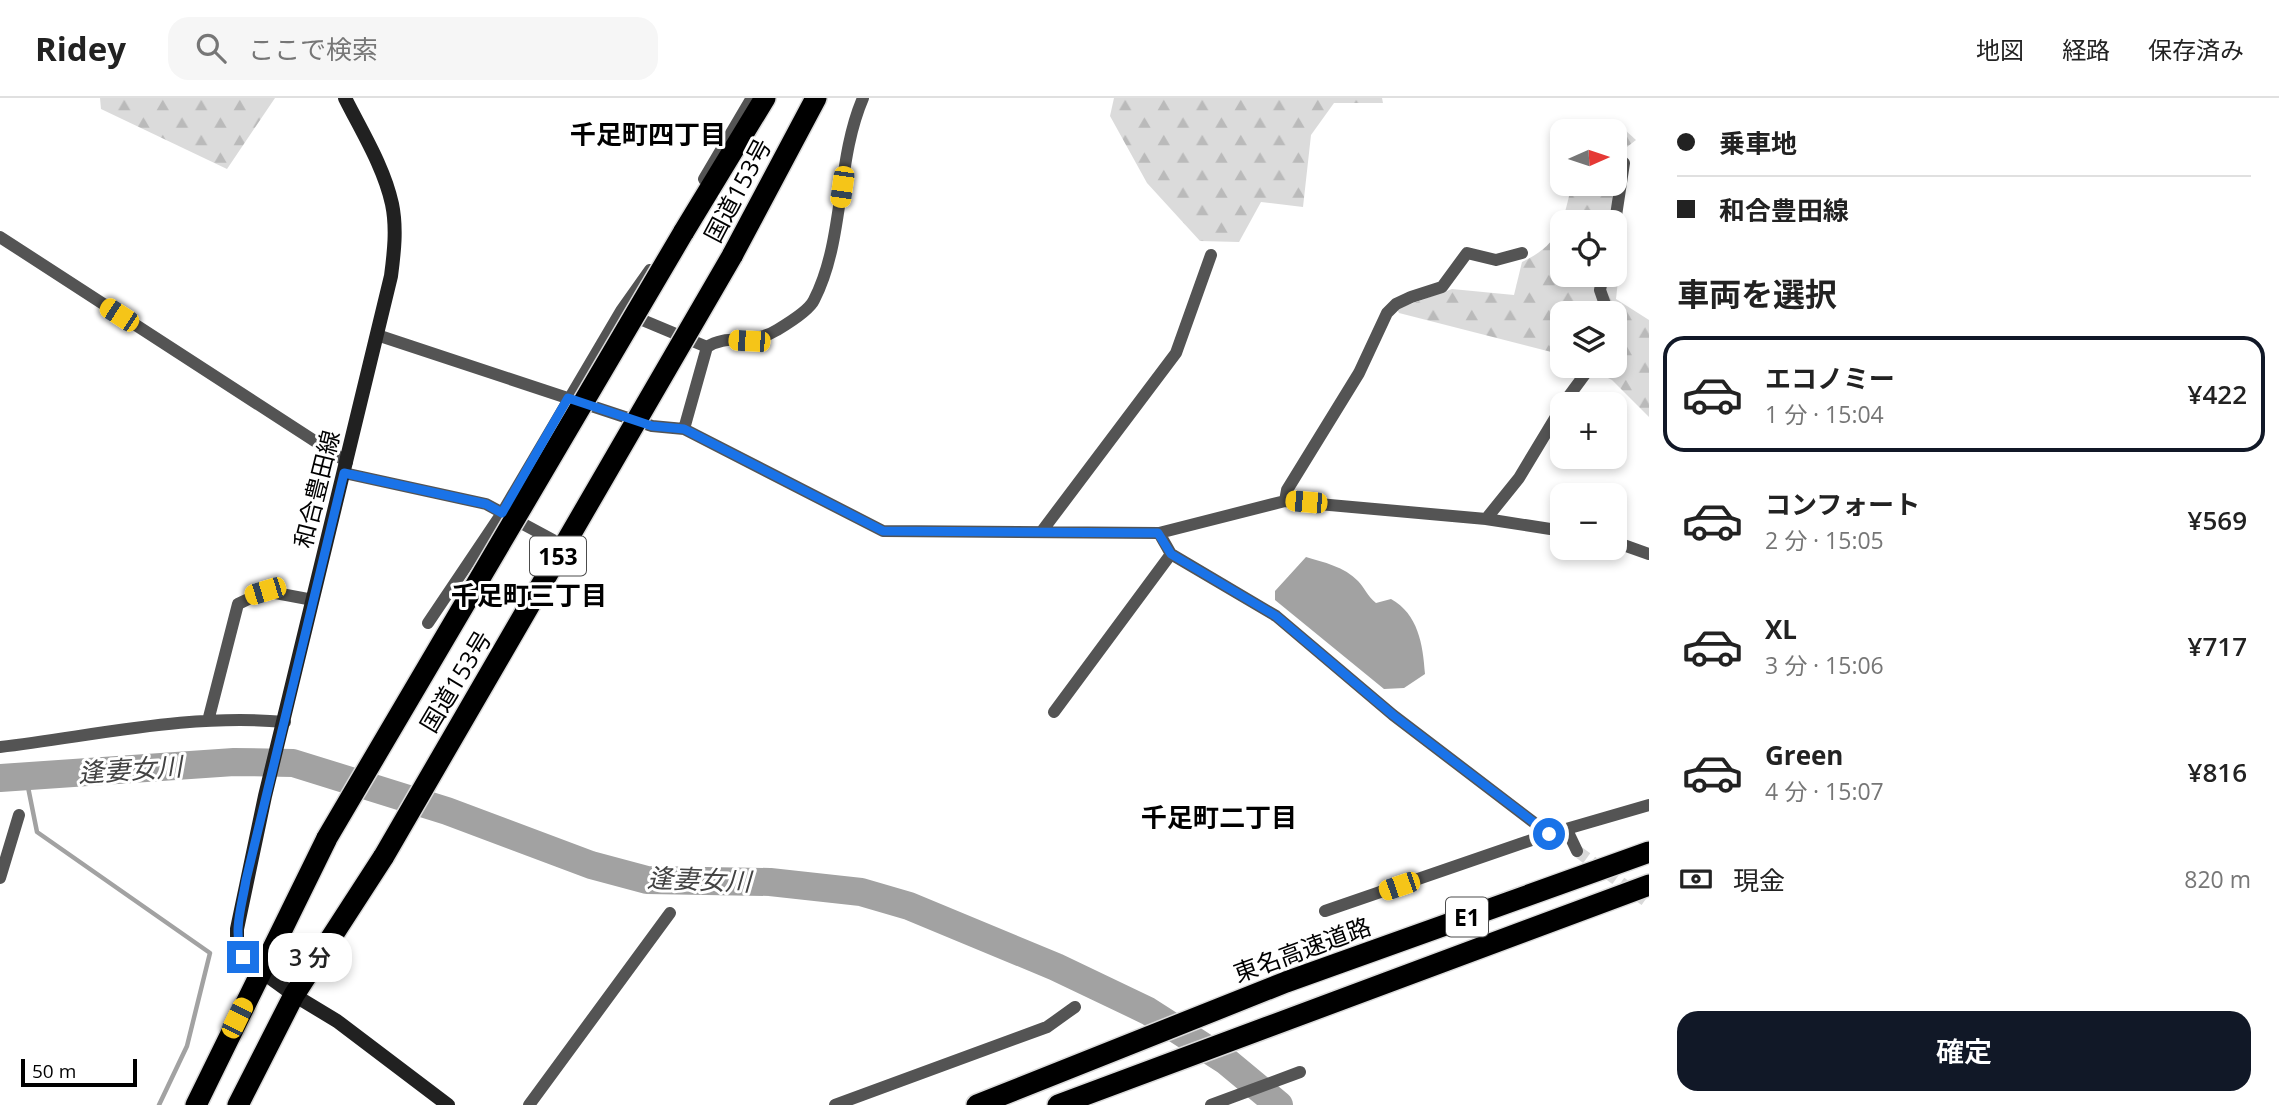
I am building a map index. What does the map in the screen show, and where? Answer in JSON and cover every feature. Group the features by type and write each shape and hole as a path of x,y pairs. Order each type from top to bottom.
{"highway":[{"name":"国道153号","path":"238,1105 294,995 384,856 732,256 816,98"},
{"name":"国道153号","path":"196,1105 327,838 683,233 757,99"},
{"name":"東名高速道路","path":"977,1105 1286,982 1649,852"},
{"name":"E1","path":"1058,1105 1649,885"}],"main road":[{"name":"和合豊田線","path":"345,98 378,164 392,205 395,242 377,335 346,468 246,880 237,943 243,957 260,971 337,1021 448,1105"}],"street":[{"path":"684,429 707,347 718,340 749,341 776,331 813,303 839,208 855,116 863,98"},
{"path":"428,624 502,513 568,398 757,99"},
{"path":"2,242 346,468 486,504 579,554"},
{"path":"1284,500 1374,345 1387,313 1396,304 1442,288 1467,253 1496,260 1522,253"},
{"path":"1042,531 1176,353 1211,255"},
{"path":"621,312 707,347"},
{"path":"377,335 652,426 684,429 883,531 1158,533 1284,500 1486,519 1550,529"},
{"path":"1486,519 1519,478 1550,427"},
{"path":"1158,533 1171,554 1276,616 1393,715 1549,834"},
{"path":"1627,546 1649,554"},
{"path":"1054,712 1171,554"},
{"path":"208,721 238,604 265,591 313,600"},
{"path":"0,747 100,731 208,721 247,718 284,725"},
{"path":"1325,911 1549,834 1649,805"},
{"path":"0,878 19,815"},
{"path":"1567,830 1577,851"},
{"path":"529,1105 670,913"},
{"path":"835,1105 1047,1027 1075,1007"},
{"path":"1211,1105 1300,1072"}],"green space":[{"path":"100,98 275,98 227,169 101,109"},
{"path":"1114,98 1382,98 1383,103 1334,103 1311,135 1303,207 1261,202 1239,242 1200,241 1147,183 1110,116"},
{"path":"1628,133 1636,140 1628,146"},
{"path":"1569,196 1616,196 1613,210 1566,210"},
{"path":"1550,242 1550,287 1617,287 1616,299 1619,301 1550,301 1550,352 1399,313 1397,309 1452,289 1514,295 1522,262"},
{"path":"1627,306 1649,320 1649,417 1627,392 1608,378 1627,378"}],"shaded area":[{"path":"1306,557 1347,572 1376,603 1391,599 1400,605 1413,621 1417,631 1425,674 1404,688 1384,689 1275,600 1275,591"}],"waterway":[{"name":"逢妻女川","path":"0,778 234,762 293,763 447,811 591,865 647,880 770,882 861,892 909,906 1056,967 1148,1011 1226,1061 1279,1105"},
{"path":"26,777 37,832 210,953 187,1046 159,1105"}],"tunnel":[{"path":"1577,851 1649,903"}],"district":[{"name":"千足町四丁目","path":"648,134"},
{"name":"千足町三丁目","path":"529,595"},
{"name":"千足町二丁目","path":"1219,817"}],"route":[{"path":"243,957 237,943 237,929 246,880 344,473 486,504 502,513 568,398 652,426 684,429 883,531 1158,533 1171,554 1276,616 1393,715 1549,834"}]}
